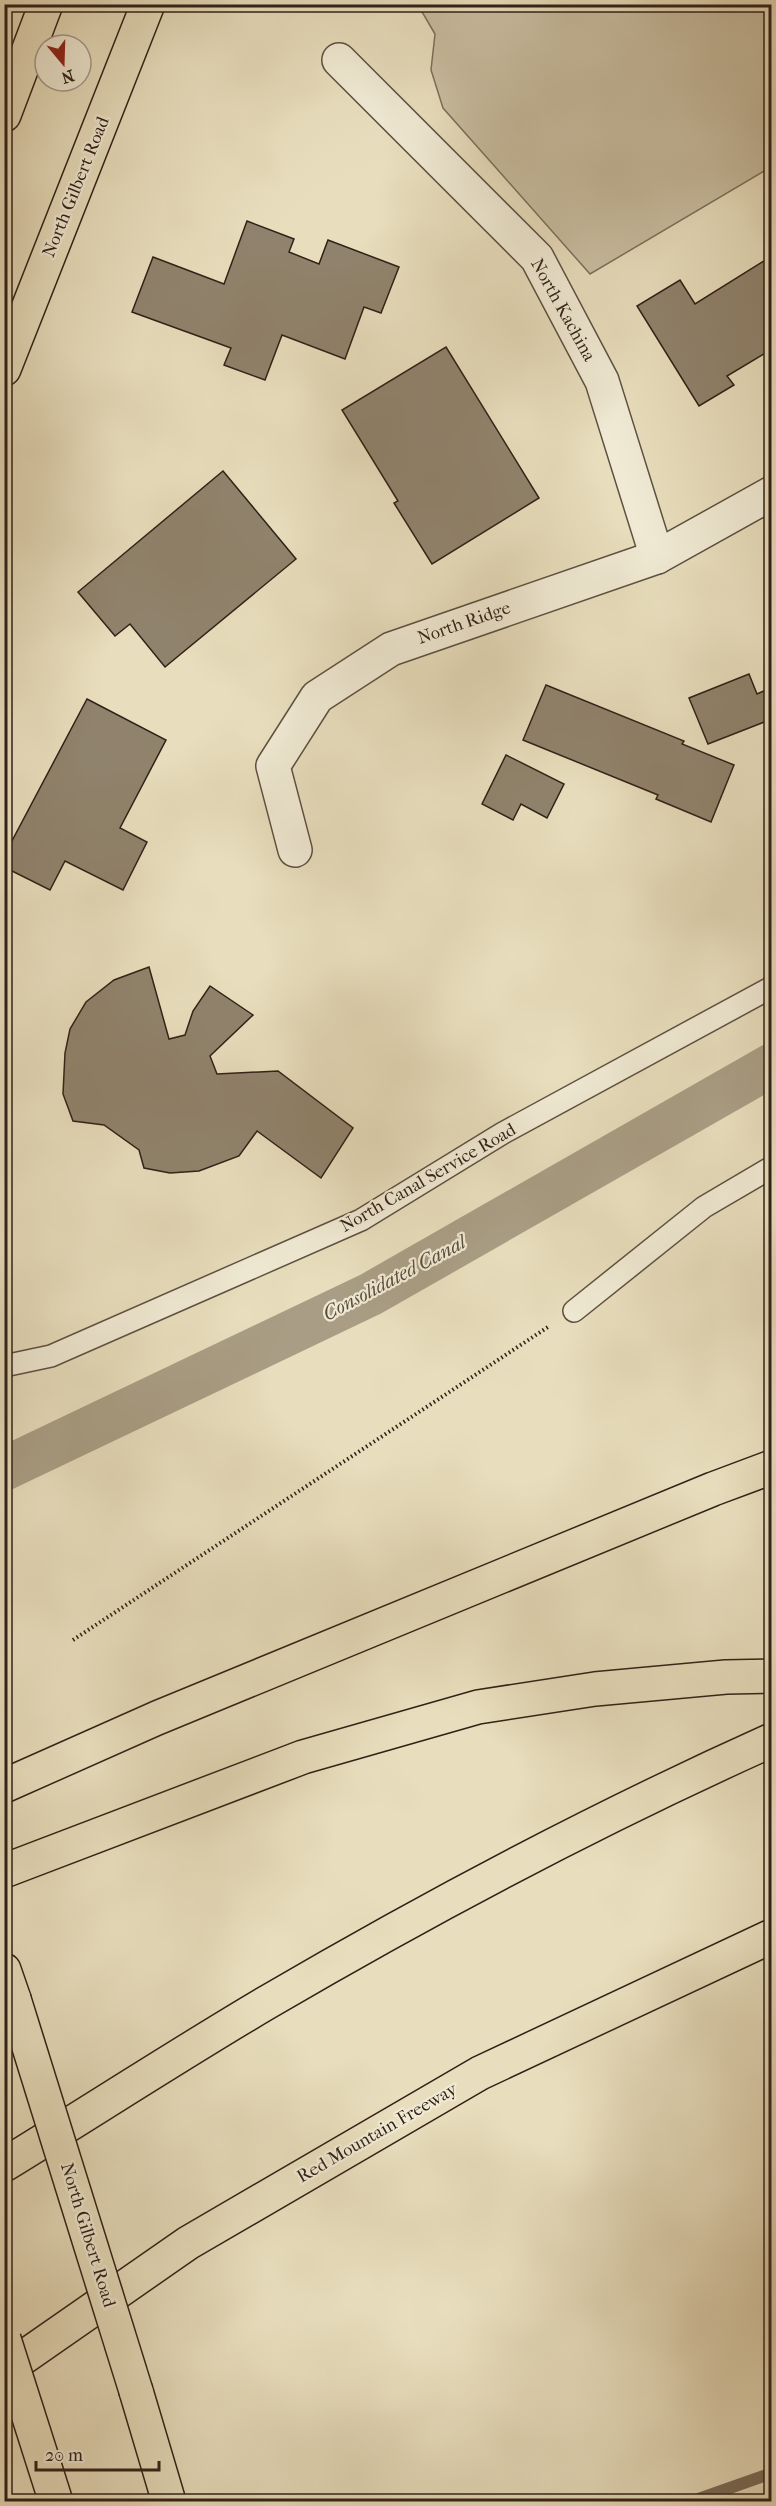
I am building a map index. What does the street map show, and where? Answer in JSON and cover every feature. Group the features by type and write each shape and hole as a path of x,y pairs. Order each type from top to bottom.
{"main road":[{"path":"4,115 46,4"},
{"name":"North Gilbert Road","path":"4,369 148,4"},
{"path":"4,1786 157,1718 771,1467"},
{"path":"4,1871 303,1757 478,1707 595,1689 726,1677 771,1676"},
{"path":"4,2165 264,2004 417,1917 642,1799 771,1740"},
{"name":"Red Mountain Freeway","path":"4,2371 188,2243 480,2073 771,1936"},
{"name":"North Gilbert Road","path":"9,1984 167,2497"},
{"path":"4,2339 56,2502"}],"street":[{"name":"North Kachina","path":"339,60 537,258 602,381 657,557"},
{"name":"North Ridge","path":"295,850 273,766 317,697 391,649 657,557 771,493"}],"lane":[{"name":"North Canal Service Road","path":"4,1366 51,1356 361,1220 503,1133 771,987"},
{"path":"574,1311 704,1207 771,1167"}],"path":[{"path":"73,1640 574,1311"}],"shaded area":[{"path":"418,5 771,5 771,167 590,274 443,108 431,70 435,34"}],"building":[{"path":"247,221 294,239 289,252 319,264 328,240 399,267 381,313 364,307 345,359 282,335 265,380 224,365 231,348 132,312 153,257 224,284"},
{"path":"772,256 772,349 727,376 734,385 699,406 637,306 680,280 695,304"},
{"path":"446,347 539,498 432,564 394,503 398,501 342,410"},
{"path":"223,471 296,559 165,667 130,624 115,636 78,592"},
{"path":"749,674 757,694 768,689 772,698 772,719 708,744 689,698"},
{"path":"546,685 684,741 682,744 734,765 711,822 656,799 658,795 523,740"},
{"path":"87,699 166,740 120,828 147,842 123,890 65,861 50,890 4,867 4,856"},
{"path":"506,755 564,784 547,818 521,804 513,820 482,804"},
{"path":"149,967 169,1039 185,1035 193,1011 210,986 253,1015 210,1056 217,1074 278,1071 353,1128 321,1178 257,1131 239,1156 199,1171 170,1173 144,1168 139,1150 104,1125 73,1121 63,1094 65,1053 70,1029 86,1002 114,980"}],"waterway":[{"name":"Consolidated Canal","path":"4,1469 371,1294 772,1065"},
{"path":"690,2502 772,2473"}]}
